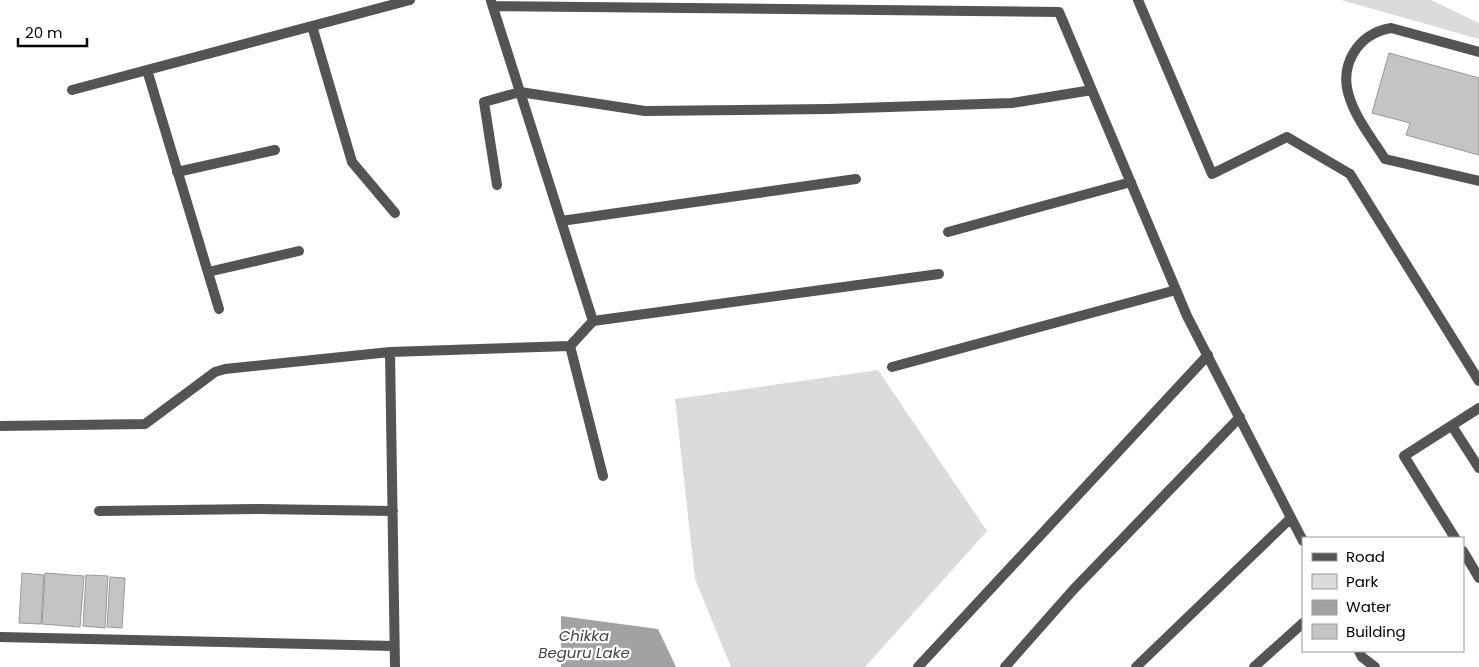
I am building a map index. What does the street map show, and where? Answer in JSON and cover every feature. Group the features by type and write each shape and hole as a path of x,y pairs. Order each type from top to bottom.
{"street":[{"path":"72,90 410,0"},
{"path":"1138,0 1212,174 1287,137 1350,174 1479,381"},
{"path":"593,322 492,3 1059,12 1176,290 1302,539"},
{"path":"312,26 352,162 395,212"},
{"path":"1479,52 1391,28 1380,30 1369,35 1353,52 1347,68 1346,83 1353,107 1385,159 1479,180"},
{"path":"147,70 219,309"},
{"path":"497,186 484,102 520,92 645,111 828,110 1012,103 1092,90"},
{"path":"178,172 275,150"},
{"path":"561,221 856,179"},
{"path":"948,232 1131,182"},
{"path":"208,272 299,251"},
{"path":"0,426 145,424 215,372 224,369 390,352 570,346 593,322 939,274"},
{"path":"892,366 1176,290"},
{"path":"570,346 603,476"},
{"path":"390,352 394,667"},
{"path":"918,667 1208,355"},
{"path":"1454,537 1404,456 1479,408"},
{"path":"1005,667 1073,590 1240,417"},
{"path":"1452,426 1479,468"},
{"path":"100,511 258,509 392,511"},
{"path":"1136,667 1291,518"},
{"path":"1464,553 1479,578"},
{"path":"1254,667 1302,624"},
{"path":"0,637 394,646"},
{"path":"1358,667 1361,654 1375,667"}],"green space":[{"path":"1341,0 1431,0 1479,23 1479,39"},
{"path":"878,370 987,531 865,667 731,667 695,579 675,399"}],"water":[{"name":"Chikka Beguru Lake","path":"561,616 658,629 676,667 561,667"}],"building":[{"path":"1389,53 1479,78 1479,155 1406,135 1410,123 1372,113"},
{"path":"22,573 44,575 41,624 19,623"},
{"path":"45,573 84,576 80,627 42,624"},
{"path":"86,575 108,576 105,628 83,626"},
{"path":"110,577 125,578 122,628 107,627"}]}
